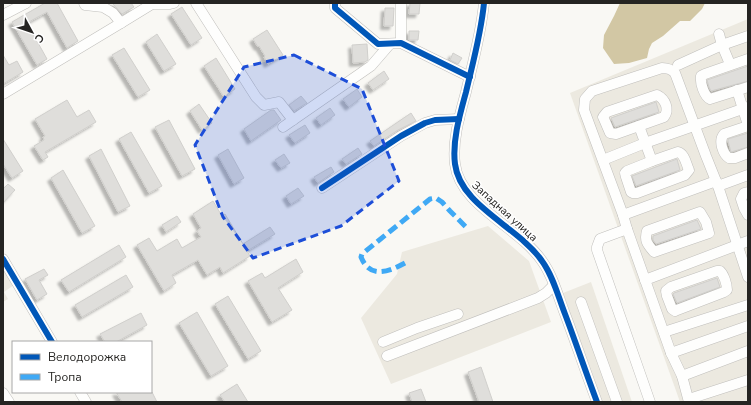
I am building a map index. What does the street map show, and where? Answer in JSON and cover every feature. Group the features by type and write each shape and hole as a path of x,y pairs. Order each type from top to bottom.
{"street":[{"path":"3,16 26,3"},
{"path":"84,3 85,5 103,7 113,13 121,23"},
{"path":"3,94 152,4 174,3"},
{"path":"196,3 256,97 264,105 279,102 293,120"},
{"path":"401,3 401,43"},
{"name":"Западная улица","path":"484,3 477,50 459,119 454,163 457,174 462,185 476,202 528,244 547,268 597,402"},
{"path":"335,5 378,44 401,43 470,77"},
{"path":"719,34 730,64"},
{"path":"678,64 722,45 748,36"},
{"path":"283,127 371,66 390,44"},
{"path":"748,59 703,74 700,80 705,95 710,99 748,87"},
{"path":"748,277 717,183 675,73 671,69 667,68 592,91 586,99 584,110 623,215 671,353 682,376 689,401 748,380"},
{"path":"737,90 745,108 748,126 724,134 721,140 725,156 729,158 735,158 748,153"},
{"path":"658,95 661,97 664,100 668,110 666,114 661,119 639,126 613,134 608,131 604,117 607,112 626,105 658,95"},
{"path":"603,160 694,125 745,108"},
{"path":"322,188 401,136 425,123 435,120 459,119"},
{"path":"639,126 652,161"},
{"path":"678,152 684,156 689,170 681,177 638,193 633,193 630,190 625,173 628,170 652,161 678,152"},
{"path":"623,215 717,183 748,175"},
{"path":"727,214 746,212 741,199 744,193 748,192"},
{"path":"700,212 706,222 709,233 654,252 648,244 646,236 647,231 700,212"},
{"path":"627,229 600,240 597,250 650,402"},
{"path":"645,280 748,241"},
{"path":"635,249 648,244"},
{"path":"3,259 51,341"},
{"path":"720,271 727,290 705,300 674,310 671,308 666,291 671,287 720,271"},
{"path":"387,356 538,298 554,285"},
{"path":"705,300 711,317"},
{"path":"581,302 617,402"},
{"path":"664,332 748,305"},
{"path":"383,342 417,328 458,314"},
{"path":"671,353 748,326"},
{"path":"682,376 748,351"},
{"path":"3,393 10,402"},
{"path":"81,393 86,402"}],"highlighted area":[{"path":"294,55 362,89 399,181 341,226 253,258 223,217 195,145 244,67"}],"shaded area":[{"path":"620,3 705,3 702,9 690,21 680,21 663,36 652,43 647,58 629,63 614,64 603,48 604,35"},
{"path":"748,19 748,402 680,402 570,93"},
{"path":"488,226 529,261 551,322 391,384 361,318 397,274 402,252"},
{"path":"3,269 14,285 4,292 8,299 3,302"},
{"path":"591,282 632,402 602,402 563,293"}],"building":[{"path":"45,3 57,3 78,41 67,48 47,12 27,23 47,59 37,65 12,22"},
{"path":"112,3 131,3 134,7 122,14"},
{"path":"410,3 420,3 419,14 409,14"},
{"path":"182,7 202,38 191,45 171,14"},
{"path":"385,8 394,8 393,26 384,26"},
{"path":"267,30 283,55 268,64 259,46 258,47 253,39"},
{"path":"409,31 419,31 418,40 409,40"},
{"path":"157,34 176,64 164,71 146,42"},
{"path":"367,44 368,60 365,62 353,63 352,45"},
{"path":"124,48 150,90 138,97 112,55"},
{"path":"453,53 462,58 458,64 450,60"},
{"path":"3,55 9,65 17,61 23,72 3,84"},
{"path":"216,58 235,89 224,97 204,66"},
{"path":"748,66 748,81 711,91 707,80"},
{"path":"384,71 389,79 373,90 368,83"},
{"path":"357,89 362,97 349,107 343,99"},
{"path":"301,96 307,103 294,111 289,105"},
{"path":"67,100 77,117 89,110 96,122 45,152 48,157 43,160 34,146 44,140 43,137 45,136 35,119"},
{"path":"656,102 659,112 615,127 611,118"},
{"path":"199,104 212,123 202,130 190,111"},
{"path":"330,108 335,115 321,125 316,118"},
{"path":"271,110 274,110 281,120 251,141 244,129"},
{"path":"411,113 416,121 398,130 374,146 370,141"},
{"path":"169,120 195,169 182,176 155,127"},
{"path":"305,125 310,133 295,143 289,135"},
{"path":"131,132 162,186 149,193 119,139"},
{"path":"748,133 748,147 731,152 728,139"},
{"path":"3,139 23,171 12,178 3,164"},
{"path":"358,148 362,154 346,164 342,159"},
{"path":"101,149 130,206 118,212 89,156"},
{"path":"228,149 244,178 234,184 218,155"},
{"path":"284,154 290,163 281,168 275,160"},
{"path":"677,159 680,170 636,186 632,176"},
{"path":"331,167 334,172 318,183 314,177"},
{"path":"63,170 95,226 82,233 51,178"},
{"path":"8,184 15,190 3,203 3,189"},
{"path":"298,188 304,196 291,204 286,196"},
{"path":"213,201 222,216 225,214 243,244 270,227 275,234 247,251 250,256 223,273 220,267 207,275 198,260 172,275 176,283 164,291 137,245 149,238 157,251 177,239 182,248 201,237 197,231 201,228 193,214"},
{"path":"177,216 181,222 166,232 162,225"},
{"path":"697,220 701,229 656,244 653,240 653,236"},
{"path":"119,245 126,257 69,292 61,280"},
{"path":"296,259 303,272 278,288 292,310 272,322 248,281 262,273 265,278"},
{"path":"44,269 48,275 39,280 47,294 37,300 25,279"},
{"path":"126,275 133,287 82,317 75,305"},
{"path":"717,278 720,287 677,303 673,294 674,293"},
{"path":"228,296 261,351 248,359 215,304"},
{"path":"197,312 228,366 211,376 179,323"},
{"path":"141,313 147,325 118,341 104,341 100,334"},
{"path":"481,367 493,402 479,402 468,372"},
{"path":"237,384 248,402 225,402 220,395"},
{"path":"421,389 426,402 412,402 409,393"},
{"path":"152,392 157,402 122,402 117,393"}],"marked path":[{"path":"405,263 392,269 380,272 369,268 361,257 362,254 430,199 436,198 442,202 468,229"}],"cycle path":[{"path":"335,3 335,8 378,44 401,43 470,77"},
{"path":"484,3 481,26 457,128 454,155 459,179 467,192 492,216 532,249 546,267 555,286 597,402"},
{"path":"322,188 401,136 425,123 435,120 459,119"},
{"path":"3,259 51,341"}]}
